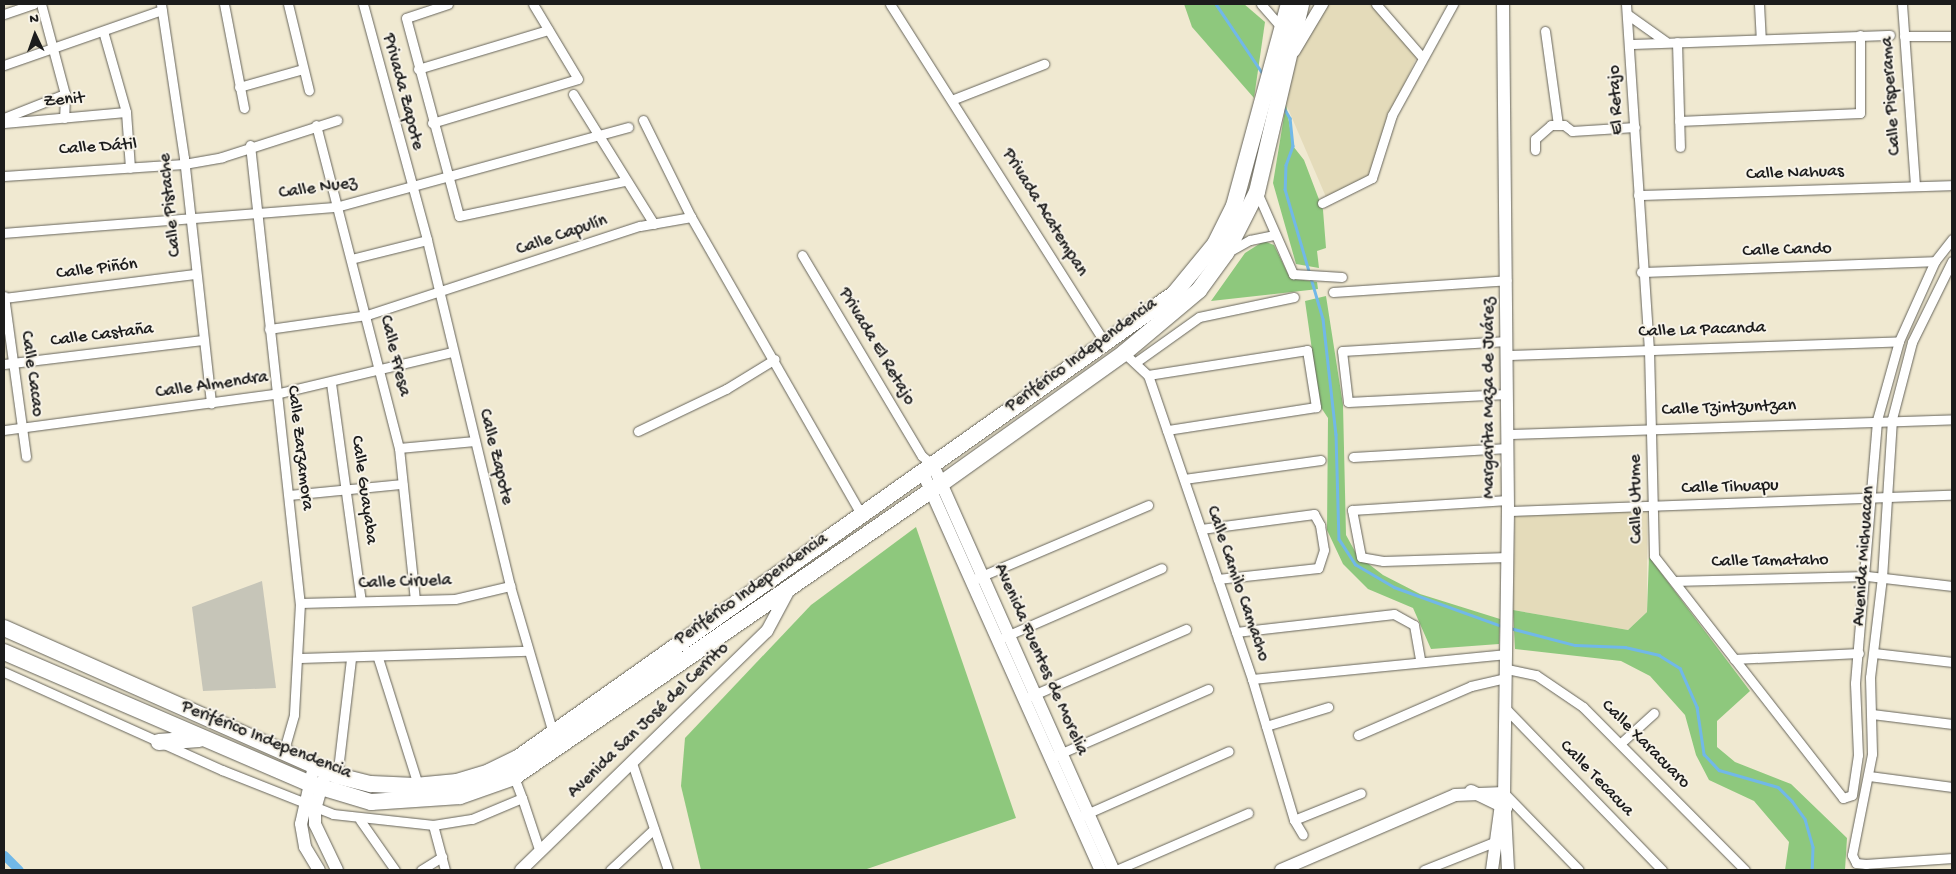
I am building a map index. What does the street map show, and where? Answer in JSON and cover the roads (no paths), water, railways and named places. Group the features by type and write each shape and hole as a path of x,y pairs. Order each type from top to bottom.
{"highway":[{"name":"Periférico Independencia","path":"4,628 326,771 371,784 418,785 458,782 490,772 553,733 862,516 926,465 1106,345 1174,294 1214,244 1244,178 1274,89 1282,28 1289,4"},
{"name":"Periférico Independencia","path":"1278,64 1301,4"},
{"name":"Periférico Independencia","path":"4,652 321,788 371,802 426,801 460,796 514,776 935,487 1130,357 1185,304 1226,253 1257,192 1276,111 1274,89"},
{"path":"159,742 203,739"}],"street":[{"path":"4,14 33,4"},
{"path":"41,4 55,47 65,94 64,118"},
{"path":"224,4 244,108"},
{"path":"288,4 308,91"},
{"name":"Privada Zapote","path":"363,4 411,188"},
{"path":"448,4 406,18 432,122 459,216 625,181"},
{"path":"432,122 578,79 533,4"},
{"name":"Privada Acatempan","path":"890,4 954,98 1106,345"},
{"path":"1261,4 1282,28"},
{"path":"1278,64 1322,4"},
{"path":"1376,4 1422,57"},
{"path":"1322,203 1372,178 1392,115 1422,57 1453,4"},
{"name":"Margarita Maza de Juárez","path":"1503,4 1508,394 1507,710 1503,807 1508,870"},
{"name":"El Retajo","path":"1626,4 1638,195"},
{"path":"1758,4 1761,38"},
{"name":"Calle Pisperama","path":"1902,4 1915,186"},
{"path":"4,64 103,31 162,7"},
{"name":"Calle Pistache","path":"162,7 184,161 188,220 211,404"},
{"path":"1627,14 1665,41"},
{"path":"418,69 548,30"},
{"path":"1545,30 1558,125"},
{"path":"103,31 126,112 130,165"},
{"path":"1679,121 1860,113 1860,35"},
{"path":"1630,44 1665,41 1890,35"},
{"path":"1904,36 1952,36"},
{"path":"1677,42 1680,147"},
{"path":"954,98 1044,64"},
{"path":"239,86 303,69"},
{"name":"Zenit","path":"4,118 65,94"},
{"path":"573,94 630,190 637,191 654,224"},
{"name":"Zenit","path":"4,123 126,112"},
{"name":"Calle Dátil","path":"4,176 195,161 222,157 250,145 337,120"},
{"path":"643,120 691,217 782,372 862,516"},
{"name":"Calle Fresa","path":"316,125 336,207 382,370 400,448 402,484 415,599"},
{"path":"1535,150 1535,139 1551,125 1558,125 1572,131 1635,127"},
{"name":"Calle Nuez","path":"4,233 336,207 628,127"},
{"name":"Calle Zarzamora","path":"250,145 275,394 289,495 300,603 300,658 294,716 283,753"},
{"name":"Calle Dátil","path":"4,171 130,165"},
{"name":"Calle Nahuas","path":"1638,195 1952,185"},
{"name":"Calle Zapote","path":"411,188 427,240 451,352 510,586 553,733"},
{"path":"1257,192 1274,235 1294,274 1320,278 1342,277"},
{"name":"Calle Utume","path":"1638,195 1641,272 1649,350 1654,556 1843,798"},
{"name":"Calle Capulín","path":"269,329 367,315 440,295 654,224 691,217"},
{"path":"1226,253 1250,240 1274,235"},
{"path":"351,259 427,240"},
{"name":"Avenida Michuacan","path":"1843,798 1852,795 1858,756 1859,652 1867,576 1870,498 1877,420 1899,341 1935,261 1952,240"},
{"name":"Privada El Retajo","path":"802,255 926,465"},
{"name":"Calle Cando","path":"1641,272 1935,261"},
{"name":"Avenida Michuacan","path":"1952,261 1912,342 1892,419 1882,577 1874,653 1869,776 1852,855 1856,863 1952,858"},
{"name":"Calle Piñón","path":"4,297 194,274"},
{"path":"1334,292 1507,280"},
{"name":"Calle Cacao","path":"4,297 8,363 22,427 26,456"},
{"path":"1130,357 1199,317 1294,297"},
{"name":"Calle Castaña","path":"8,363 203,340"},
{"path":"1507,341 1342,351 1348,402 1508,394"},
{"name":"Calle La Pacanda","path":"1507,355 1899,341"},
{"path":"1148,375 1307,350 1316,407 1167,430"},
{"name":"Calle Almendra","path":"4,430 275,394 331,383 451,352"},
{"name":"Calle Camilo Camacho","path":"1130,357 1148,375 1252,679 1294,820 1303,834"},
{"path":"638,431 726,389 774,359"},
{"name":"Calle Guayaba","path":"331,383 361,601"},
{"name":"Calle Tzintzuntzan","path":"1508,434 1892,419 1952,419"},
{"path":"400,448 474,442"},
{"path":"1353,457 1508,448"},
{"path":"1184,479 1321,460"},
{"name":"Avenida Fuentes de Morelia","path":"926,465 970,582 1024,699 1056,755 1083,815 1114,870"},
{"path":"289,495 402,484"},
{"name":"Avenida Fuentes de Morelia","path":"935,487 984,575 1036,694 1056,755"},
{"name":"Calle Tihuapu","path":"1508,557 1383,561 1361,557 1352,510 1508,505 1653,507 1952,495"},
{"path":"970,582 1148,505"},
{"path":"1201,529 1314,514 1324,550 1318,568 1218,579"},
{"path":"997,640 1162,568"},
{"name":"Calle Tamataho","path":"1674,581 1867,576 1952,586"},
{"name":"Calle Ciruela","path":"300,603 456,599 510,586"},
{"name":"Avenida San José del Cerrito","path":"521,870 767,632 790,588"},
{"path":"1236,632 1394,614 1405,617 1414,625 1420,660"},
{"path":"1024,699 1186,629"},
{"path":"300,658 351,660 528,651"},
{"path":"1252,679 1507,651"},
{"path":"1734,659 1859,652"},
{"path":"1874,653 1952,662"},
{"path":"378,658 413,760 418,785"},
{"path":"337,870 320,839 314,809 326,771 351,660"},
{"path":"4,672 314,809 360,820 433,824 472,819 522,798"},
{"path":"1358,736 1471,686 1507,673"},
{"name":"Calle Xaracuaro","path":"1507,673 1536,674 1583,707 1622,742 1745,870"},
{"path":"62,697 69,680"},
{"path":"1056,755 1208,689"},
{"path":"1266,726 1328,707"},
{"name":"Calle Tecacua","path":"1507,710 1662,870"},
{"path":"1622,742 1654,713"},
{"path":"1872,714 1952,724"},
{"path":"1083,815 1229,751"},
{"path":"632,763 668,870"},
{"path":"319,870 302,836 302,804 321,788 326,771"},
{"path":"514,776 540,852"},
{"path":"1869,776 1952,787"},
{"path":"1470,791 1503,807 1521,810"},
{"path":"1281,870 1470,791 1504,792 1579,870"},
{"path":"1294,820 1362,793"},
{"name":"Margarita Maza de Juárez","path":"1492,870 1494,842 1503,807"},
{"path":"1114,870 1248,813"},
{"name":"Avenida Fuentes de Morelia","path":"1083,815 1101,870"},
{"path":"360,820 395,870"},
{"path":"433,824 445,870"},
{"path":"610,870 654,828"},
{"path":"1424,870 1494,842"},
{"path":"421,870 442,857"}],"waterway":[{"path":"1216,4 1263,74"},
{"path":"1283,106 1290,118 1293,146 1286,165 1285,189 1323,319 1336,434 1339,539 1355,564 1394,587 1502,626"},
{"path":"1510,628 1575,645 1625,647 1659,655 1680,668 1697,707 1704,754 1719,770 1778,787 1792,801 1805,819 1813,847 1812,870"},
{"path":"4,855 19,870"}]}
